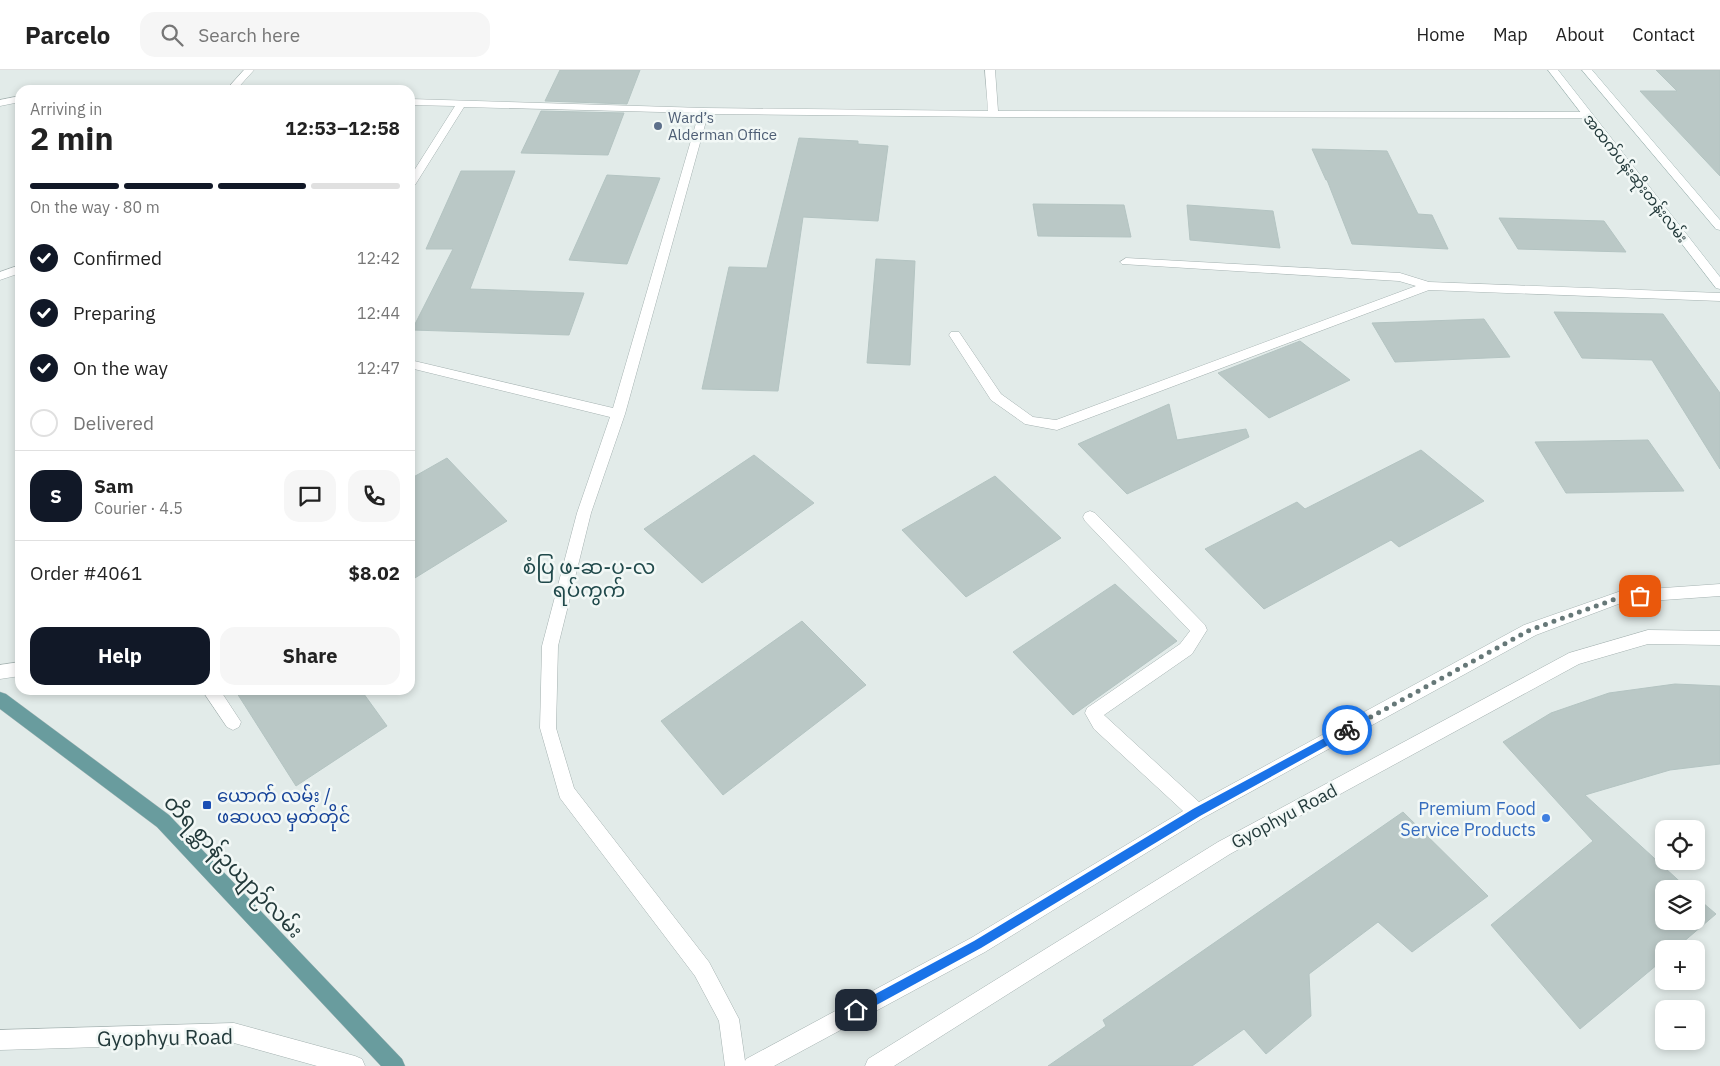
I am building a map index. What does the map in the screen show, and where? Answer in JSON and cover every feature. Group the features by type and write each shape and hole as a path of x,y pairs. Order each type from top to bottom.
{"main road":[{"name":"တိရစ္ဆာန်ဥယျာဉ်လမ်း","path":"0,699 163,821 395,1066"}],"street":[{"path":"236,85 249,70"},
{"path":"990,70 993,114"},
{"name":"အထက်ပန်းဆိုးတန်းလမ်း","path":"1553,70 1720,285"},
{"name":"အထက်ပန်းဆိုးတန်းလမ်း","path":"1587,70 1720,227"},
{"path":"0,103 15,100"},
{"path":"415,102 704,112 1588,115"},
{"path":"415,177 461,104"},
{"path":"704,112 618,414 584,513 550,646 548,728 566,792 702,969 729,1018 735,1066"},
{"path":"1126,262 1400,277 1428,286 1720,297"},
{"path":"1703,263 1720,263"},
{"path":"0,276 15,271"},
{"path":"955,335 996,397 1030,421 1057,425 1428,286"},
{"path":"415,365 618,414"},
{"path":"1090,518 1199,630 1186,649 1093,713 1100,724 1197,812"},
{"path":"753,1066 978,944 1197,812 1530,630 1621,597 1720,590"},
{"name":"Gyophyu Road","path":"875,1066 1224,848 1575,658 1648,637 1720,638"},
{"path":"0,672 15,670"},
{"path":"214,695 233,722"},
{"name":"Gyophyu Road","path":"0,1040 234,1033 355,1066"}],"building":[{"path":"560,70 640,70 627,104 545,101"},
{"path":"1656,70 1720,70 1720,176 1640,91 1677,91"},
{"path":"541,111 624,113 608,155 521,153"},
{"path":"799,138 858,141 858,144 888,146 878,221 803,217 778,391 702,389 729,267 767,268"},
{"path":"1312,149 1387,151 1418,214 1432,215 1448,249 1352,244 1327,180"},
{"path":"461,171 515,171 470,289 584,293 569,335 415,330 415,324 453,249 426,249"},
{"path":"607,175 660,178 627,264 569,260"},
{"path":"1033,204 1124,205 1131,237 1038,236"},
{"path":"1187,205 1273,211 1280,248 1190,240"},
{"path":"1499,218 1604,221 1626,252 1518,249"},
{"path":"876,259 915,261 910,365 867,363"},
{"path":"1554,312 1663,314 1720,393 1720,469 1652,360 1582,358"},
{"path":"1484,319 1510,357 1395,362 1372,323"},
{"path":"1300,341 1350,380 1269,418 1218,373"},
{"path":"1169,404 1177,440 1246,429 1249,437 1127,494 1078,444"},
{"path":"1648,440 1684,491 1566,493 1535,442"},
{"path":"1421,450 1484,501 1399,547 1391,540 1264,609 1205,549 1297,502 1305,509"},
{"path":"754,455 814,503 702,583 644,529"},
{"path":"447,458 507,521 415,578 415,476"},
{"path":"995,476 1061,538 966,597 902,530"},
{"path":"1115,584 1177,641 1073,715 1013,652"},
{"path":"802,621 866,685 723,795 661,721"},
{"path":"1675,684 1720,686 1720,764 1670,770 1585,795 1655,859 1655,870 1667,870 1678,880 1655,880 1655,930 1697,930 1686,940 1655,940 1655,966 1580,1029 1491,925 1593,841 1503,742 1551,713 1609,693"},
{"path":"238,695 365,695 387,726 296,786"},
{"path":"1403,812 1488,896 1412,952 1378,922 1309,974 1311,1016 1266,1054 1244,1029 1192,1066 1048,1066 1106,1026 1103,1020"},
{"path":"1705,905 1716,914 1705,923"}],"way so far":[{"path":"1347,730 1530,630 1621,597 1640,596"}],"place":[{"name":"Ward’s Alderman Office","path":"658,126"},
{"name":"ယောက် လမ်း / ဖဆပလ မှတ်တိုင်","path":"207,805"},
{"name":"Premium Food Service Products","path":"1546,818"}],"district":[{"name":"စံပြ ဖ-ဆ-ပ-လ ရပ်ကွက်","path":"589,578"}],"route":[{"path":"856,1010 978,944 1197,812 1347,730"}]}
